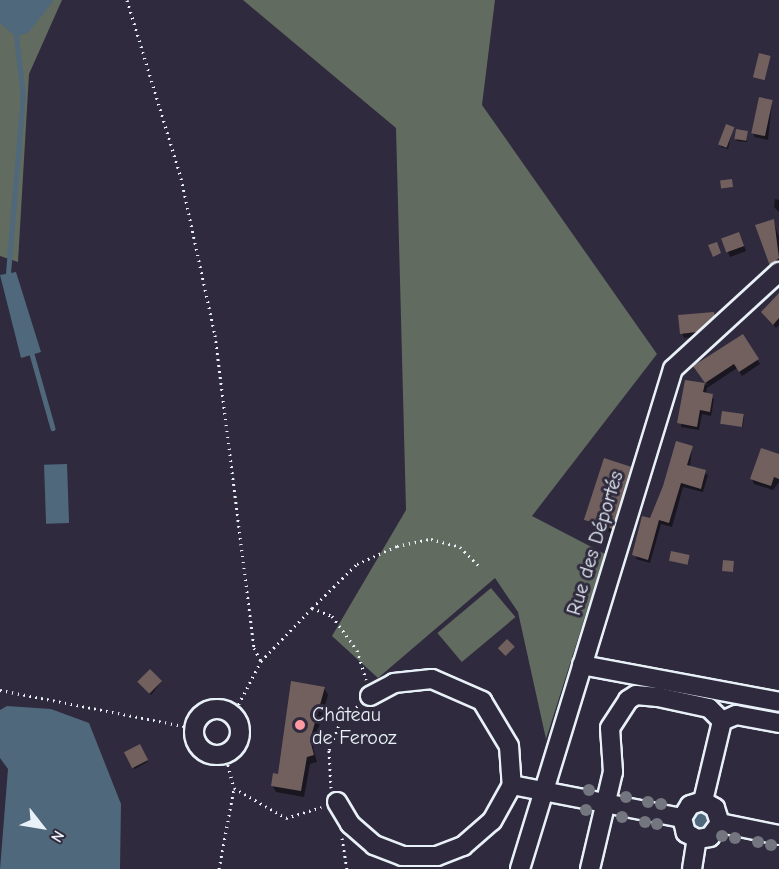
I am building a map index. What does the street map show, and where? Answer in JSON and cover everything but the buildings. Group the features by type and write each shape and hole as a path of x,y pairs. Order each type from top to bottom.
{"street":[{"name":"Rue des Déportés","path":"520,869 673,369 779,272"},
{"path":"582,665 779,702"},
{"path":"337,802 350,824 374,845 402,856 437,856 463,846 492,821 512,785 509,746 482,701 432,679 394,683 370,696"},
{"path":"590,869 613,772 610,728 628,700 636,695 658,697 709,708 722,721"},
{"path":"208,710 233,715 241,731 238,743 225,753 200,748 194,728 208,710"},
{"path":"722,721 736,715 779,723"},
{"path":"703,801 722,721"},
{"path":"512,785 682,818"},
{"path":"703,801 715,808 720,823 710,837 698,839 686,832 682,818 690,805 703,801"},
{"path":"720,823 779,835"},
{"path":"692,869 698,839"}],"path":[{"path":"127,0 181,178 215,335 254,648 261,661"},
{"path":"233,715 261,661 357,564 397,546 431,539 460,547 480,567"},
{"path":"234,788 286,818 337,802 328,780 329,750 342,718 370,696 357,650 332,616 312,608"},
{"path":"0,690 194,728"},
{"path":"219,869 234,788 225,753"},
{"path":"342,835 347,869"}],"green space":[{"path":"0,0 62,0 29,74 18,262 0,256"},
{"path":"243,0 495,0 482,105 657,354 532,516 605,554 546,739 518,612 495,578 378,678 332,636 406,510 396,128"},
{"path":"491,588 515,617 462,662 437,633"}],"water":[{"path":"0,0 54,0 29,32 16,37 0,23"},
{"path":"16,272 41,352 21,358 0,275"},
{"path":"67,464 69,523 46,524 44,465"},
{"path":"7,706 51,709 89,723 121,804 120,869 0,869 8,769 0,758 0,710"},
{"path":"705,807 714,829 694,833 690,813"}],"waterway":[{"path":"8,273 23,95 16,37"},
{"path":"32,354 53,428"}],"place":[{"name":"Château de Ferooz","path":"300,725"}]}
